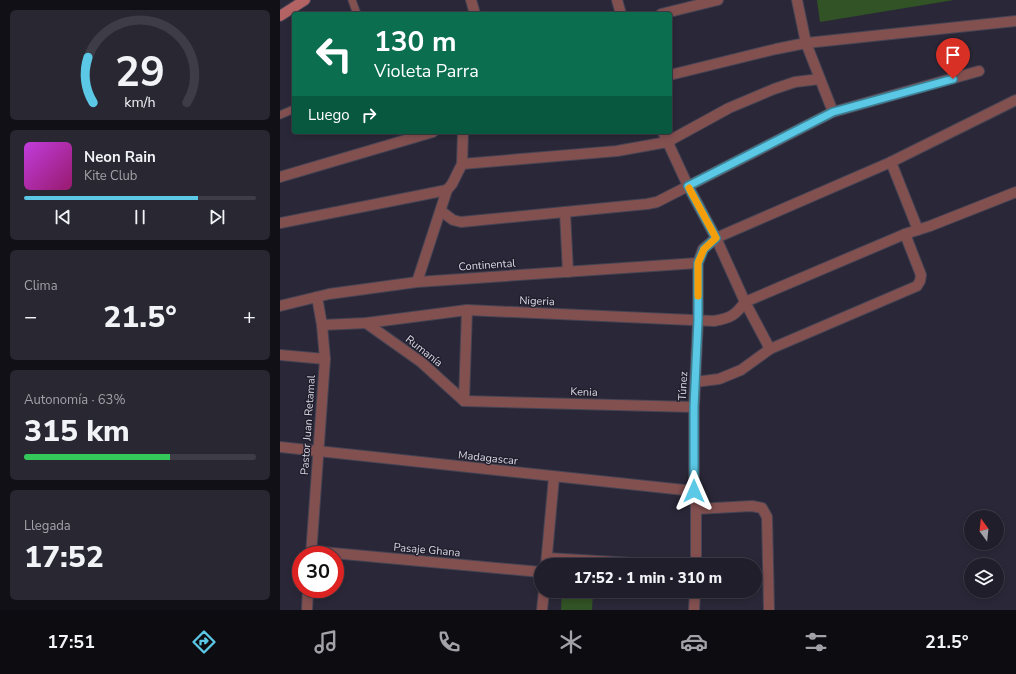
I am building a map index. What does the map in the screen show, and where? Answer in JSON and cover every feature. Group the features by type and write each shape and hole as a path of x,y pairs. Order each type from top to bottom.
{"street":[{"path":"280,16 305,0"},
{"path":"617,0 620,12"},
{"path":"669,12 718,0"},
{"path":"797,0 806,43 833,112"},
{"path":"474,1 475,12"},
{"path":"672,75 806,43 1016,21"},
{"path":"440,211 453,220 461,222 657,202 833,112 979,71"},
{"path":"462,164 617,151 667,142 729,108 774,89 795,82 820,80"},
{"path":"716,238 891,162 1016,100"},
{"path":"280,177 426,134"},
{"path":"417,282 447,190 452,184 462,164 463,134"},
{"path":"664,134 688,186 716,238 745,302 770,349"},
{"path":"891,162 918,230"},
{"path":"280,223 447,190"},
{"path":"745,302 905,234 930,226 1016,192"},
{"path":"565,212 568,272"},
{"path":"695,382 719,379 741,370 770,349 917,286 920,281 921,274 905,234"},
{"name":"Túnez","path":"696,558 694,407 698,320 698,263 704,249 716,238"},
{"name":"Continental","path":"280,306 329,294 417,282 698,263"},
{"name":"Pastor Juan Retamal","path":"312,546 325,359 322,325 316,297"},
{"name":"Nigeria","path":"322,325 366,323 467,310 714,321 727,319 738,311 745,302"},
{"path":"467,310 468,401"},
{"name":"Rumanía","path":"366,323 420,362 468,401"},
{"path":"280,355 325,359"},
{"name":"Kenia","path":"468,401 694,407"},
{"name":"Madagascar","path":"280,447 694,491"},
{"path":"547,558 554,477"},
{"path":"696,509 752,506 762,508 767,517 769,610"},
{"name":"Pasaje Ghana","path":"344,556 534,571"},
{"path":"306,610 307,598"},
{"path":"542,610 543,598"},
{"path":"694,610 695,598"}],"lane":[{"path":"352,0 357,12"},
{"path":"280,115 292,110"}],"green space":[{"path":"817,0 954,0 820,22"},
{"path":"562,598 593,598 592,610 561,610"}],"slow traffic":[{"path":"689,188 716,238 704,249 698,263 698,296"}],"route":[{"path":"694,491 694,407 698,320 698,263 704,249 716,238 688,186 833,112 953,79"}]}
